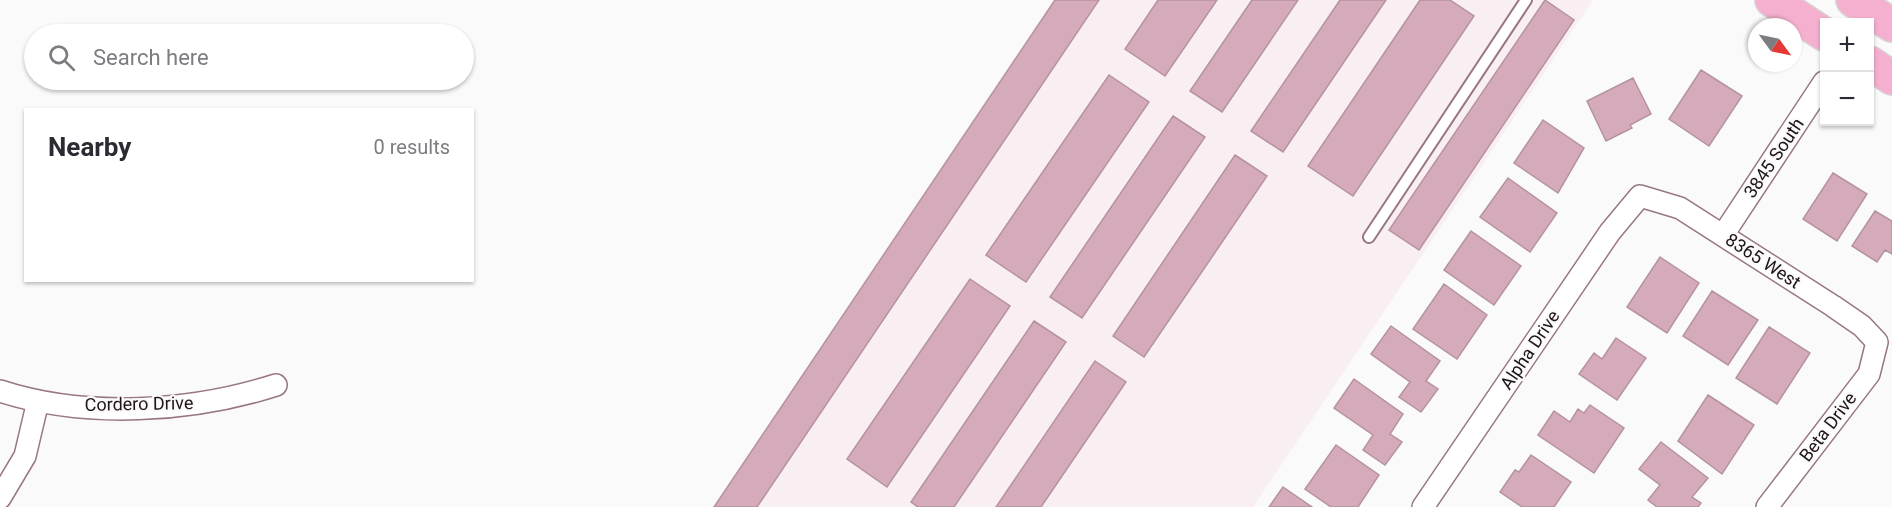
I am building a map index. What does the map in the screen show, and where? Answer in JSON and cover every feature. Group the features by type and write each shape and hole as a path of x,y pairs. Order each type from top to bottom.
{"main road":[{"path":"1772,0 1820,31"},
{"path":"1853,0 1892,26"},
{"path":"1874,66 1892,78"}],"street":[{"name":"3845 South","path":"1723,235 1820,88"},
{"name":"8365 West","path":"1640,196 1680,208 1852,319 1877,342"},
{"name":"Alpha Drive","path":"1423,507 1610,232 1640,196"},
{"name":"Beta Drive","path":"1767,507 1869,374 1877,342"},
{"name":"Cordero Drive","path":"0,391 38,401 90,407 180,407 228,399 276,385"},
{"path":"0,498 24,456 38,401"}],"lane":[{"path":"1369,237 1526,0"}],"shaded area":[{"path":"1053,0 1593,0 1253,507 713,507"}],"building":[{"path":"1055,0 1099,0 757,507 714,507"},
{"path":"1158,0 1217,0 1165,76 1125,49"},
{"path":"1252,0 1298,0 1222,112 1190,91"},
{"path":"1340,0 1386,0 1283,152 1251,131"},
{"path":"1420,0 1450,0 1474,16 1353,196 1308,166"},
{"path":"1545,0 1574,20 1419,250 1389,230"},
{"path":"1701,70 1742,96 1709,146 1669,119"},
{"path":"1109,75 1149,102 1026,282 986,255"},
{"path":"1633,78 1651,114 1630,125 1632,128 1606,141 1587,101"},
{"path":"1173,116 1205,137 1082,318 1050,297"},
{"path":"1543,120 1584,148 1558,193 1514,163"},
{"path":"1235,155 1267,176 1144,357 1113,336"},
{"path":"1833,173 1867,194 1837,241 1803,219"},
{"path":"1508,178 1557,213 1530,252 1480,217"},
{"path":"1875,211 1892,221 1892,254 1885,250 1877,262 1852,246"},
{"path":"1471,231 1521,266 1494,305 1444,270"},
{"path":"1660,257 1699,283 1667,333 1627,307"},
{"path":"970,279 1010,306 887,487 847,459"},
{"path":"1444,284 1487,315 1457,359 1413,329"},
{"path":"1712,291 1758,320 1728,365 1683,336"},
{"path":"1034,321 1066,342 954,507 918,507 911,502"},
{"path":"1391,326 1440,361 1426,381 1438,389 1421,412 1399,397 1410,382 1371,354"},
{"path":"1769,327 1810,353 1777,404 1736,378"},
{"path":"1616,338 1646,358 1617,400 1579,374 1594,353 1602,359"},
{"path":"1095,361 1126,382 1041,507 996,507"},
{"path":"1354,379 1403,414 1390,434 1402,442 1385,465 1363,450 1373,435 1334,408"},
{"path":"1708,395 1754,425 1722,474 1678,441"},
{"path":"1590,405 1624,428 1594,473 1538,435 1554,411 1570,422 1578,409 1584,413"},
{"path":"1661,442 1708,478 1692,497 1701,503 1698,507 1657,507 1648,500 1660,485 1639,469"},
{"path":"1336,445 1379,475 1358,507 1331,507 1305,489"},
{"path":"1531,455 1571,482 1554,507 1522,507 1500,492 1515,470 1519,472"},
{"path":"1283,487 1312,507 1269,507"}]}
